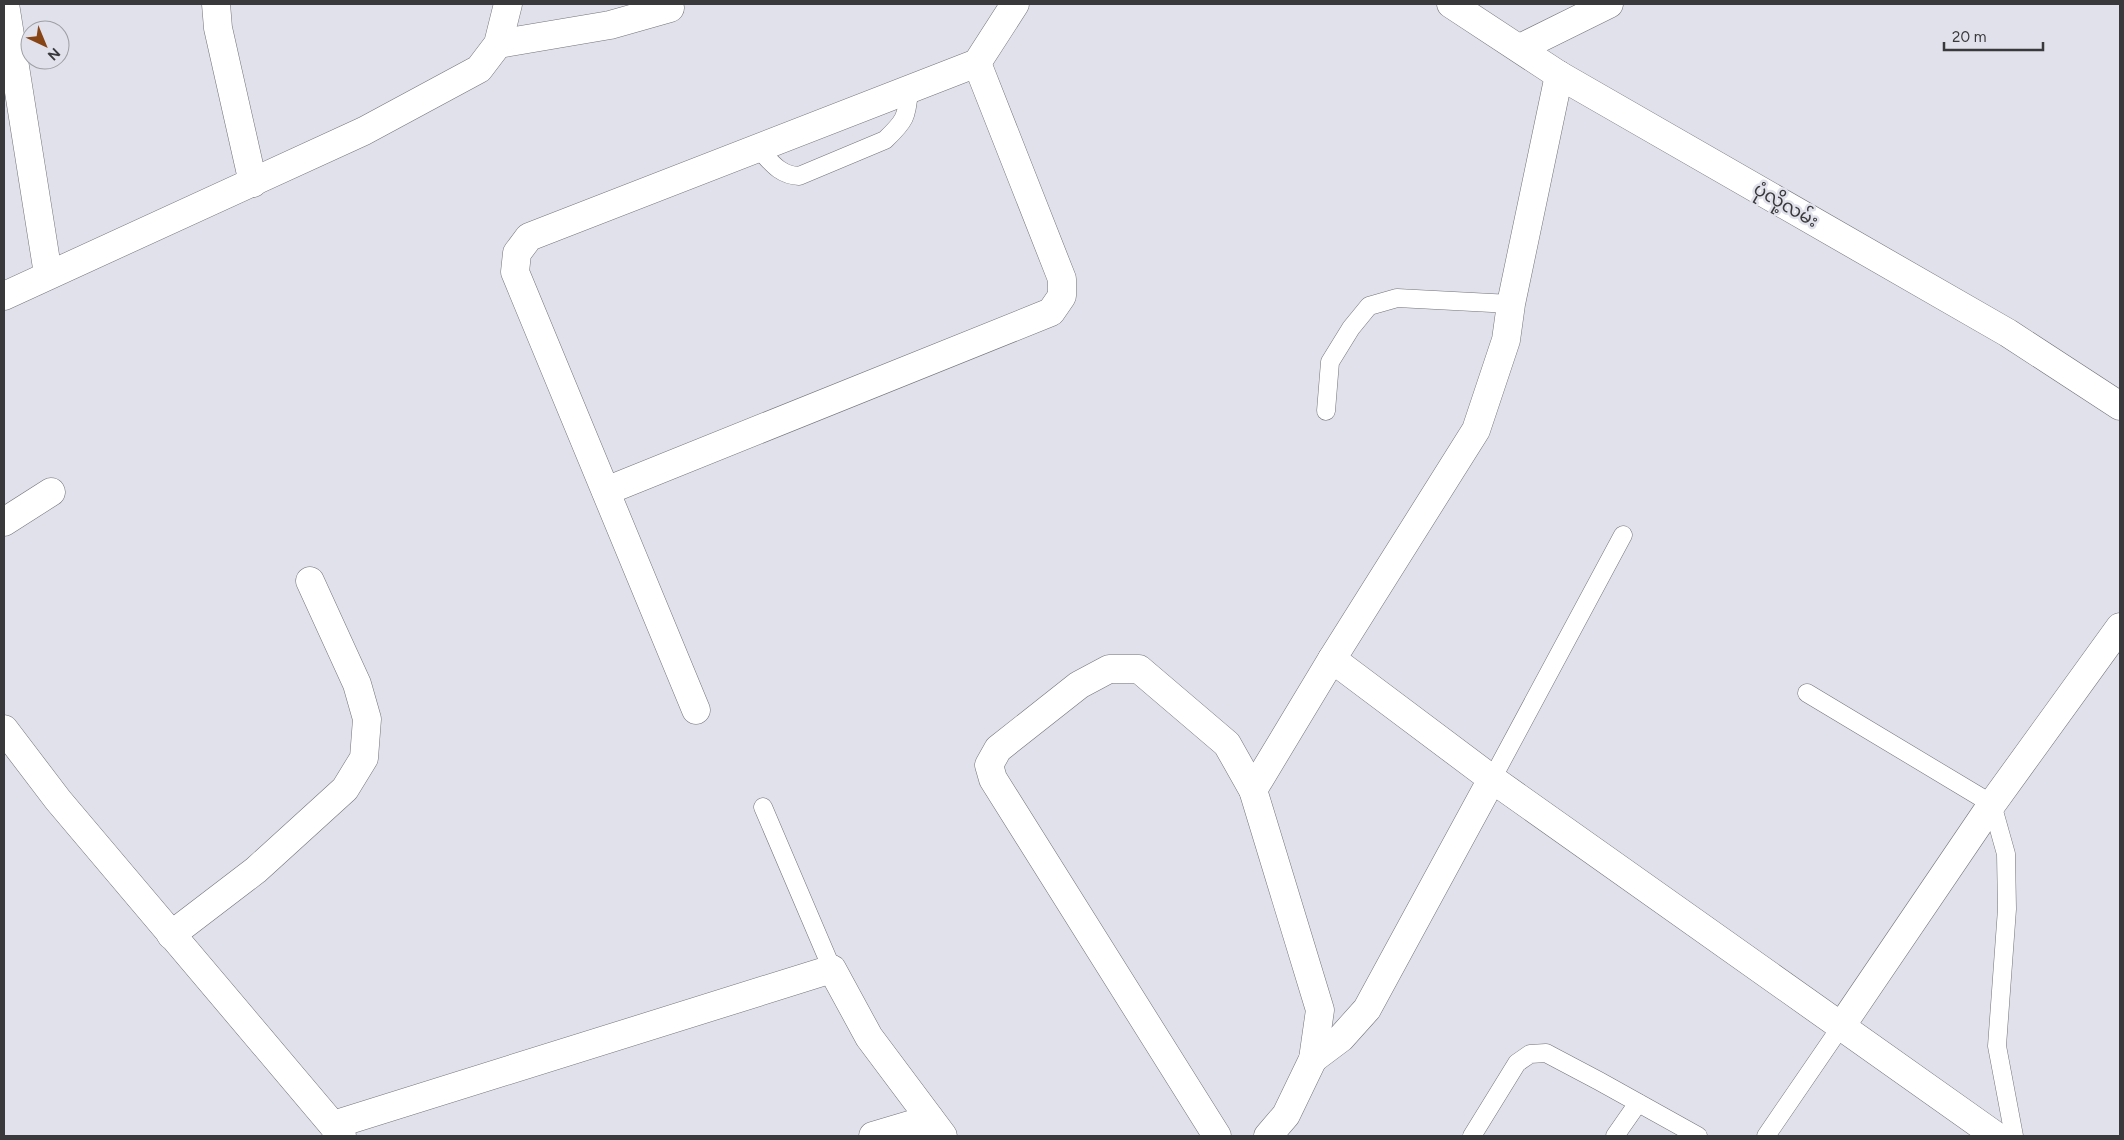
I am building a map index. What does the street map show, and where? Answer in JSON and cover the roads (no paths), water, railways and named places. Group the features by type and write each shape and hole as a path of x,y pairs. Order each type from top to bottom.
{"street":[{"path":"5,4 48,274"},
{"path":"216,4 218,28 252,182"},
{"path":"4,296 48,274 364,130 479,69 498,44 508,4"},
{"path":"696,710 516,272 517,253 529,237 977,63 1015,4"},
{"name":"ပုံလို့လမ်း","path":"1451,4 1559,75 2008,333 2120,406"},
{"path":"1520,48 1609,4"},
{"path":"498,44 610,25 670,8"},
{"path":"606,491 1051,312 1062,296 1062,279 977,63"},
{"path":"1253,790 1332,659 1476,430 1506,340 1559,75"},
{"path":"4,522 51,492"},
{"path":"171,935 256,870 345,789 364,758 367,719 357,684 310,581"},
{"path":"1842,1026 1992,804 2120,627"},
{"path":"1332,659 1492,779 1996,1136"},
{"path":"1217,1136 993,780 989,765 998,749 1079,685 1110,669 1139,668 1227,744 1253,790 1320,1010 1312,1058 1286,1115 1268,1136"},
{"path":"4,729 58,800 337,1130 832,969 869,1037 936,1128 872,1136"},
{"path":"1312,1058 1341,1038 1367,1009 1492,779"}],"lane":[{"path":"758,148 780,171 788,175 799,176 885,140 907,114 908,90"},
{"path":"1326,411 1330,362 1351,328 1369,306 1398,298 1512,304"},
{"path":"1492,779 1623,535"},
{"path":"1807,693 1992,804 2006,854 2007,909 1997,1046 2014,1136"},
{"path":"763,807 832,969"},
{"path":"1766,1136 1842,1026"},
{"path":"1472,1136 1517,1063 1530,1054 1546,1053 1698,1136"},
{"path":"1615,1136 1638,1103"}]}
